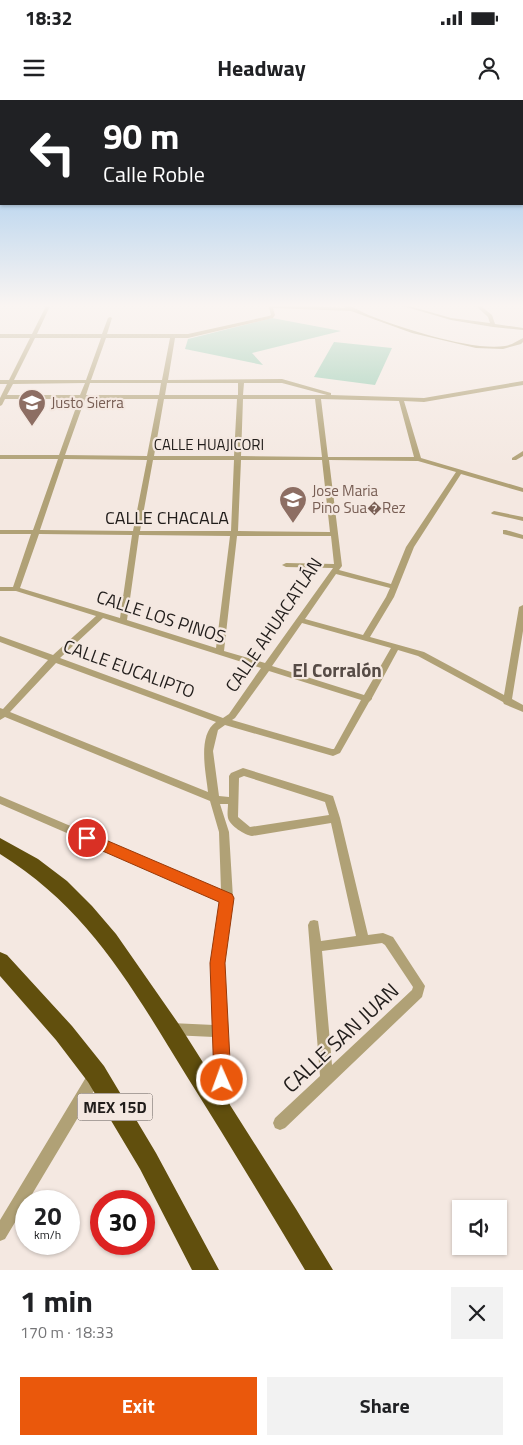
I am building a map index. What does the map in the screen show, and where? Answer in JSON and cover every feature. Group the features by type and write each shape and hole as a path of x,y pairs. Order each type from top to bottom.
{"highway":[{"path":"0,845 54,881 81,906 118,951 170,1029 320,1270"},
{"name":"MEX 15D","path":"0,961 64,1033 96,1074 148,1161 206,1270"}],"street":[{"path":"0,404 23,359"},
{"path":"16,589 96,359"},
{"path":"123,622 136,532 169,359"},
{"path":"0,382 282,382 341,397"},
{"path":"220,653 234,533 239,458 241,382"},
{"path":"4,397 341,397 424,400 523,382"},
{"name":"CALLE AHUACATLÁN","path":"223,1113 218,963 227,898 224,832 214,800 208,751 214,728 232,716 336,568 334,534 318,397"},
{"path":"401,399 418,459"},
{"path":"523,453 514,459 523,462"},
{"name":"CALLE HUAJICORI","path":"0,457 418,459 523,490"},
{"path":"365,639 390,596 410,547 459,472"},
{"path":"494,512 523,519"},
{"name":"CALLE CHACALA","path":"0,532 334,534"},
{"path":"506,532 523,536"},
{"path":"286,565 336,568 394,587"},
{"name":"CALLE LOS PINOS","path":"0,589 16,589 368,700"},
{"path":"507,702 523,607"},
{"path":"102,615 54,660 2,714 214,800 233,801"},
{"path":"300,620 421,654 523,709"},
{"name":"CALLE EUCALIPTO","path":"0,639 224,721 333,753 337,751 368,700"},
{"path":"368,700 396,647"},
{"path":"316,947 363,940 335,818 329,799 243,772 234,776 234,821 247,831 252,832 335,818"},
{"path":"0,800 227,898"},
{"path":"314,926 327,1079"},
{"name":"CALLE SAN JUAN","path":"280,1124 418,992 419,986 389,941 383,938 363,940"},
{"path":"170,1029 220,1032"},
{"path":"0,1234 96,1074"}],"green space":[{"path":"232,359 257,359 263,365"},
{"path":"325,359 387,359 375,385 314,377"}],"place":[{"name":"Justo Sierra","path":"32,427"},
{"name":"Jose Maria Pino Sua�Rez","path":"293,524"}],"district":[{"name":"El Corralón","path":"337,670"}],"route":[{"path":"87,838 227,898 218,963 222,1080"}]}
